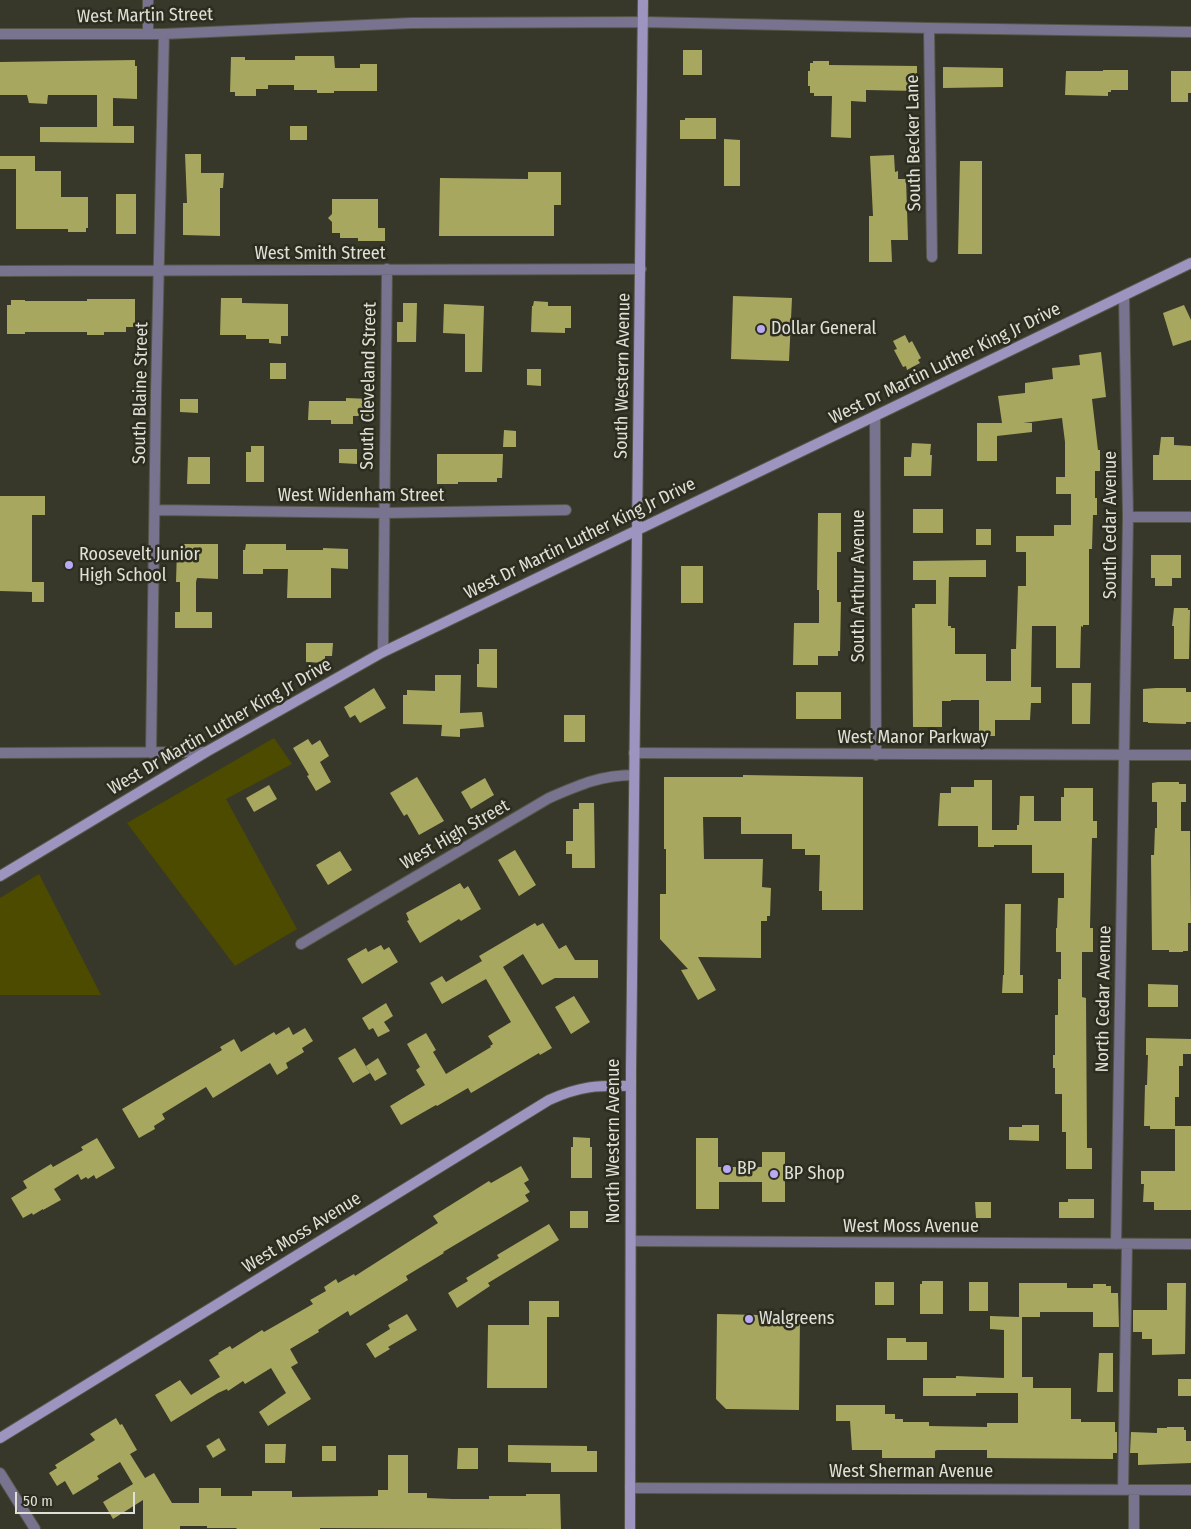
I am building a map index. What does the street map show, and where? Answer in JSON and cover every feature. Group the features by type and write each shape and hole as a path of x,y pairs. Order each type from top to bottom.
{"main road":[{"name":"South Western Avenue","path":"634,753 643,0"},
{"name":"West Dr Martin Luther King Jr Drive","path":"0,876 206,752 383,652 1191,263"},
{"name":"North Western Avenue","path":"630,1529 634,753"},
{"name":"West Moss Avenue","path":"0,1438 549,1100 588,1087 600,1085 631,1086"}],"street":[{"path":"148,0 148,34"},
{"name":"West Martin Street","path":"0,34 164,34 411,23 643,22 1191,32"},
{"name":"South Becker Lane","path":"929,28 932,257"},
{"name":"South Blaine Street","path":"151,753 156,392 164,34"},
{"name":"South Cleveland Street","path":"383,652 387,269"},
{"name":"West Smith Street","path":"0,271 641,269"},
{"name":"South Cedar Avenue","path":"1124,296 1128,517 1125,754"},
{"name":"South Arthur Avenue","path":"875,416 876,755"},
{"name":"West Widenham Street","path":"155,510 384,513 566,510"},
{"path":"1128,517 1191,517"},
{"path":"0,753 206,752"},
{"name":"West Manor Parkway","path":"634,753 1191,755"},
{"name":"North Cedar Avenue","path":"1116,1244 1125,754"},
{"name":"West High Street","path":"301,944 549,798 586,782 616,775 634,775"},
{"name":"West Moss Avenue","path":"631,1242 1191,1244"},
{"path":"1127,1244 1129,1490 1134,1529"},
{"path":"0,1473 35,1529"},
{"name":"West Sherman Avenue","path":"630,1488 1191,1490"}],"shaded area":[{"path":"274,738 292,764 226,799 297,929 235,966 127,823"},
{"path":"39,874 101,995 0,995 0,898"}],"building":[{"path":"683,50 702,50 702,75 683,75"},
{"path":"295,56 334,56 335,68 360,68 360,64 377,64 377,91 317,93 317,90 294,90 294,85 268,85 268,89 256,89 256,96 235,96 235,92 230,92 231,57 245,57 245,60 295,60"},
{"path":"135,60 135,66 137,66 137,99 113,98 113,126 134,126 134,143 40,142 40,127 97,127 97,95 48,95 47,104 29,103 27,95 0,95 0,62"},
{"path":"813,61 829,61 829,65 917,66 917,91 866,90 866,102 851,101 851,138 831,137 832,96 814,96 814,93 810,93 810,86 808,86 808,71 810,71 810,63 813,63"},
{"path":"943,67 1003,68 1003,87 943,88"},
{"path":"1128,70 1128,90 1111,90 1111,92 1108,92 1108,96 1065,95 1066,71"},
{"path":"1171,71 1191,71 1191,93 1188,93 1188,102 1171,102"},
{"path":"685,118 716,118 716,139 680,139 680,120 685,120"},
{"path":"290,126 307,126 307,140 290,140"},
{"path":"724,139 740,140 740,186 724,186"},
{"path":"185,154 201,154 201,173 224,173 223,188 220,188 220,236 183,235 183,203 187,203"},
{"path":"894,155 895,172 898,171 898,179 906,179 908,240 891,240 892,262 869,262 869,216 873,216 870,156"},
{"path":"0,156 35,156 35,171 61,171 61,197 88,197 88,228 86,228 86,232 68,232 68,229 16,229 16,169 0,169"},
{"path":"960,161 982,161 982,254 958,254"},
{"path":"528,172 561,172 561,205 554,205 554,236 439,236 440,178 528,179"},
{"path":"116,194 136,194 136,234 116,234"},
{"path":"332,199 378,199 378,228 385,228 385,241 358,241 358,238 340,238 340,233 332,233 332,222 328,218 332,214"},
{"name":"Dollar General","path":"733,296 792,298 789,361 731,359"},
{"path":"221,298 242,298 242,303 288,304 288,336 281,336 281,344 269,343 269,339 246,339 246,335 220,335"},
{"path":"87,299 135,299 135,327 126,327 126,332 104,332 104,335 87,335 87,332 25,332 25,334 7,334 7,305 11,305 11,300 87,301"},
{"path":"534,301 548,302 548,306 571,306 571,328 565,328 565,333 531,332 532,306"},
{"path":"403,303 417,303 416,342 397,342 397,322 403,322"},
{"path":"444,304 484,306 482,372 465,372 465,334 443,333"},
{"path":"1184,305 1191,320 1191,340 1173,346 1163,313"},
{"path":"905,335 909,343 912,341 921,358 918,360 920,363 907,370 906,366 903,367 894,350 897,349 893,341"},
{"path":"1101,352 1106,397 1092,399 1098,450 1100,450 1100,471 1095,471 1097,515 1093,515 1092,549 1089,549 1089,625 1081,626 1080,668 1056,668 1056,626 1032,626 1031,687 1041,687 1041,703 1031,703 1030,720 995,720 995,736 979,736 979,700 951,700 942,701 942,727 913,727 912,608 915,608 915,604 936,604 936,580 913,580 913,561 986,560 986,577 949,577 948,626 955,628 955,654 986,654 986,681 1011,681 1011,649 1016,649 1018,586 1026,586 1026,552 1016,552 1016,536 1054,536 1054,525 1071,525 1071,494 1056,494 1056,477 1065,477 1065,442 1062,418 1023,423 1032,423 1032,432 997,436 997,461 977,461 977,423 1002,423 998,396 1025,393 1025,383 1053,379 1052,368 1080,365 1079,355"},
{"path":"270,363 286,363 286,379 270,379"},
{"path":"527,369 541,369 541,386 527,385"},
{"path":"346,398 371,399 371,416 353,416 353,424 331,424 331,420 308,420 309,401 346,401"},
{"path":"180,399 198,399 198,413 180,412"},
{"path":"504,430 516,431 516,447 503,447"},
{"path":"1161,437 1174,437 1174,445 1191,446 1191,480 1153,480 1153,455 1159,455"},
{"path":"912,443 931,444 931,476 904,476 904,457 911,457"},
{"path":"251,446 264,446 264,482 246,482 246,452 251,452"},
{"path":"339,449 357,449 357,464 339,463"},
{"path":"437,454 503,454 502,478 497,478 497,482 437,484"},
{"path":"188,457 210,457 210,484 187,484"},
{"path":"0,496 45,496 45,515 32,515 32,582 44,582 44,602 32,602 32,592 0,591"},
{"path":"913,509 943,509 943,533 913,533"},
{"path":"818,513 841,513 841,552 837,552 837,602 841,602 840,651 838,651 838,656 818,656 818,665 793,665 794,623 819,623 819,590 817,590"},
{"path":"976,529 991,529 991,545 976,545"},
{"path":"181,544 218,544 218,579 197,578 196,582 196,612 212,612 212,628 175,628 175,612 180,612 180,582 176,582 177,549 181,549"},
{"path":"246,544 286,544 286,550 348,549 348,569 331,568 331,598 287,598 288,569 263,569 263,574 243,574 243,550 245,550"},
{"path":"1151,555 1181,555 1181,578 1172,578 1172,586 1155,586 1155,578 1151,578"},
{"path":"681,566 703,566 703,603 681,603"},
{"path":"1174,608 1188,608 1190,610 1189,659 1174,659 1174,626 1172,626"},
{"path":"306,643 333,643 332,656 325,656 325,663 306,662"},
{"path":"479,649 497,649 497,688 477,687"},
{"path":"435,675 461,675 460,713 482,712 484,727 460,729 460,737 441,736 442,725 403,724 403,695 407,695 407,690 435,691"},
{"path":"1072,683 1091,683 1090,724 1072,724"},
{"path":"374,688 386,708 360,723 355,715 350,718 344,707"},
{"path":"1186,688 1186,692 1191,692 1191,722 1186,722 1186,724 1143,722 1143,689"},
{"path":"796,692 841,692 841,719 796,719"},
{"path":"564,715 585,715 585,742 564,742"},
{"path":"308,739 312,745 320,740 329,756 320,762 331,782 316,791 293,748"},
{"path":"743,775 863,777 863,910 822,910 822,891 819,891 820,855 805,855 805,849 792,849 792,834 741,834 741,817 703,817 704,859 763,859 762,887 771,888 770,916 767,916 767,921 761,921 761,958 698,957 716,990 698,1000 681,970 688,969 660,939 660,894 666,894 664,777 743,777"},
{"path":"417,777 444,821 419,835 407,814 404,816 390,793"},
{"path":"485,778 494,795 471,809 461,792"},
{"path":"974,780 992,780 992,830 1017,830 1017,825 1019,825 1020,796 1034,796 1034,821 1061,821 1061,797 1064,797 1064,788 1093,788 1093,821 1097,821 1097,838 1092,838 1090,928 1093,928 1093,952 1082,952 1082,997 1086,998 1087,1148 1092,1148 1092,1169 1066,1169 1066,1132 1062,1132 1062,1094 1055,1094 1053,1055 1055,1055 1055,1015 1058,1015 1058,979 1061,979 1061,952 1056,952 1056,928 1058,898 1064,898 1064,873 1032,873 1032,845 978,847 978,826 938,826 940,793 951,793 951,787 974,787"},
{"path":"1152,783 1186,784 1186,802 1181,802 1181,831 1190,831 1191,923 1188,923 1188,951 1183,952 1152,950 1151,855 1154,855 1157,802 1152,802"},
{"path":"269,785 277,799 254,812 246,798"},
{"path":"579,803 594,803 595,868 572,868 572,854 566,854 566,841 573,841 573,809 579,809"},
{"path":"515,850 536,885 519,896 498,860"},
{"path":"340,851 352,870 328,885 316,865"},
{"path":"460,883 464,889 468,886 481,909 461,921 459,919 420,943 407,921 409,920 406,913"},
{"path":"1005,904 1021,904 1020,975 1023,975 1023,993 1002,993"},
{"path":"535,923 537,926 543,923 559,949 566,945 575,960 598,960 598,978 555,978 542,985 523,954 503,967 552,1048 540,1055 539,1053 471,1093 468,1088 401,1125 390,1106 425,1085 416,1070 420,1067 407,1044 426,1033 436,1050 433,1052 446,1074 491,1047 493,1044 488,1036 511,1022 486,979 442,1004 430,983 442,976 446,982 482,961 479,956"},
{"path":"381,945 384,950 389,947 398,962 362,984 347,959 366,948 368,952"},
{"path":"1148,984 1178,985 1178,1007 1148,1007"},
{"path":"574,996 590,1022 571,1034 555,1007"},
{"path":"386,1003 393,1016 384,1022 390,1031 378,1037 373,1028 369,1030 362,1018"},
{"path":"289,1027 293,1035 305,1028 313,1041 302,1048 304,1052 286,1063 288,1068 277,1075 270,1063 213,1098 206,1087 162,1114 165,1119 154,1126 155,1129 139,1138 122,1109 222,1050 220,1047 234,1039 241,1052 274,1032 276,1035"},
{"path":"1146,1038 1191,1039 1191,1054 1183,1054 1183,1066 1179,1066 1179,1097 1175,1097 1175,1129 1150,1129 1150,1126 1144,1126 1148,1055 1146,1055"},
{"path":"355,1048 370,1073 353,1083 338,1058"},
{"path":"378,1058 387,1074 375,1081 366,1066"},
{"path":"1022,1125 1039,1125 1039,1141 1009,1140 1009,1127 1022,1127"},
{"path":"1175,1126 1191,1126 1191,1210 1154,1210 1154,1202 1143,1202 1144,1184 1141,1184 1141,1171 1175,1171"},
{"path":"573,1137 590,1138 590,1147 592,1147 592,1178 571,1178 571,1147 573,1147"},
{"path":"97,1138 115,1168 96,1179 94,1175 88,1179 86,1177 81,1180 78,1174 54,1189 61,1200 33,1215 32,1213 23,1218 11,1198 27,1188 23,1181 51,1164 53,1167 83,1150 81,1147"},
{"path":"696,1138 718,1138 718,1167 762,1167 762,1152 785,1152 785,1202 762,1202 762,1182 719,1182 719,1209 696,1209"},
{"path":"521,1166 529,1180 524,1183 530,1192 525,1195 529,1201 443,1252 406,1276 408,1280 350,1316 348,1311 318,1330 319,1332 290,1349 298,1363 291,1367 311,1399 268,1426 259,1412 286,1393 271,1368 245,1384 243,1381 228,1391 227,1389 218,1393 171,1422 155,1395 180,1380 191,1395 220,1377 209,1360 218,1353 230,1346 232,1349 262,1330 264,1332 313,1304 310,1300 326,1291 324,1287 336,1279 338,1283 354,1274 355,1276 438,1223 433,1216 489,1181 491,1183"},
{"path":"1068,1199 1094,1199 1094,1218 1059,1218 1059,1202 1068,1202"},
{"path":"975,1202 991,1202 991,1218 976,1218"},
{"path":"570,1211 588,1211 588,1228 570,1228"},
{"path":"549,1224 559,1240 488,1283 490,1286 457,1308 448,1293 468,1281 466,1278 499,1258 497,1255"},
{"path":"922,1281 943,1281 943,1314 920,1314 920,1284 922,1284"},
{"path":"875,1282 894,1282 894,1305 875,1305"},
{"path":"969,1282 988,1282 988,1311 969,1311"},
{"path":"1019,1283 1067,1283 1067,1288 1093,1288 1093,1284 1106,1284 1106,1286 1111,1286 1111,1293 1118,1293 1119,1327 1093,1327 1093,1312 1040,1312 1040,1317 1022,1317 1022,1377 1033,1377 1033,1388 1071,1388 1071,1419 1081,1419 1081,1422 1115,1422 1117,1453 1113,1453 1113,1459 987,1458 987,1450 937,1450 935,1451 935,1458 882,1458 882,1450 852,1450 850,1421 836,1421 836,1405 885,1405 885,1414 895,1414 895,1419 903,1419 903,1422 929,1422 929,1426 987,1427 987,1423 1018,1423 1018,1393 976,1393 976,1396 923,1396 923,1378 956,1378 956,1376 1004,1378 1004,1330 990,1329 990,1316 1019,1317"},
{"path":"1167,1283 1186,1283 1185,1354 1152,1355 1152,1339 1142,1339 1142,1332 1133,1332 1133,1310 1167,1310"},
{"path":"529,1301 559,1301 559,1317 547,1317 547,1388 487,1388 488,1325 529,1325"},
{"path":"407,1314 417,1330 388,1347 390,1349 375,1358 366,1344 390,1329 388,1325"},
{"path":"717,1314 800,1316 799,1410 726,1409 716,1399"},
{"path":"887,1338 906,1338 906,1342 927,1342 927,1360 887,1360"},
{"path":"1099,1353 1113,1353 1113,1392 1097,1392"},
{"path":"1178,1379 1191,1379 1191,1396 1178,1396"},
{"path":"116,1418 120,1425 122,1424 137,1450 130,1454 145,1478 154,1473 172,1503 199,1503 199,1488 221,1488 221,1496 252,1496 252,1491 292,1491 292,1497 378,1496 378,1490 388,1490 388,1455 408,1455 408,1493 427,1493 427,1498 452,1499 489,1499 489,1496 560,1494 561,1529 237,1529 180,1526 180,1529 143,1529 143,1500 113,1519 103,1502 133,1484 120,1462 97,1476 99,1479 73,1495 65,1481 57,1486 49,1473 57,1468 55,1465 95,1440 90,1434"},
{"path":"1184,1427 1184,1430 1186,1430 1186,1441 1191,1441 1191,1463 1138,1465 1138,1453 1130,1453 1131,1432 1157,1433 1157,1428"},
{"path":"219,1438 226,1450 213,1458 206,1446"},
{"path":"265,1444 286,1444 285,1463 265,1463"},
{"path":"508,1445 587,1446 587,1451 597,1451 597,1472 551,1472 551,1463 508,1462"},
{"path":"322,1446 336,1446 336,1461 322,1461"},
{"path":"458,1448 478,1448 478,1469 457,1469"}],"place":[{"name":"Dollar General","path":"761,329"},
{"name":"Roosevelt Junior High School","path":"69,565"},
{"name":"BP","path":"727,1169"},
{"name":"BP Shop","path":"774,1174"},
{"name":"Walgreens","path":"749,1319"}]}
